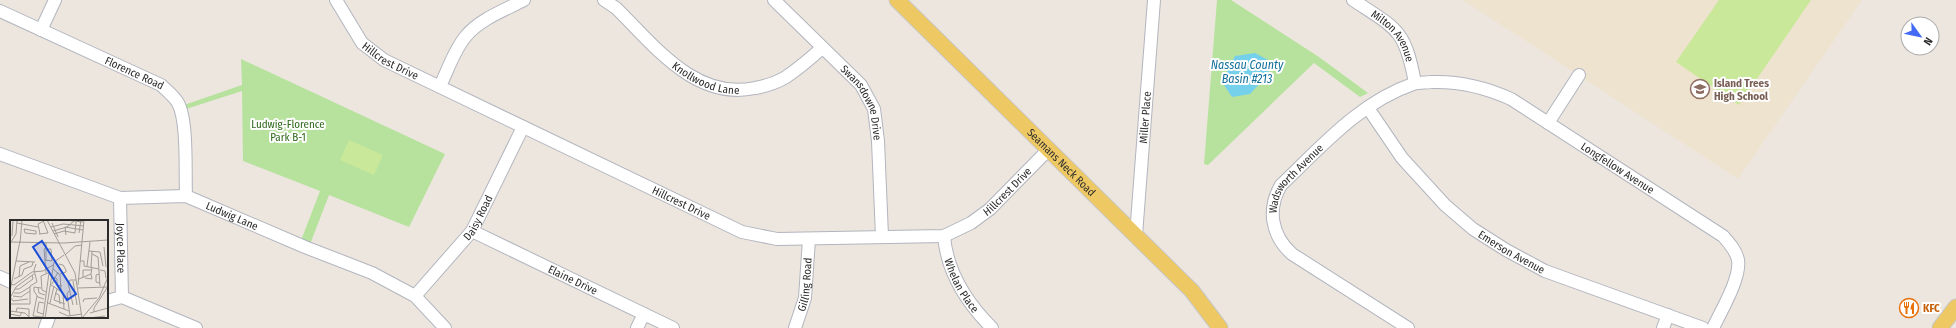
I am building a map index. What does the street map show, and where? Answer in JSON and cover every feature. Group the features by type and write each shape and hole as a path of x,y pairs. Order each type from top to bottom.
{"main road":[{"name":"Seamans Neck Road","path":"897,0 1192,291 1220,328"},
{"path":"1940,328 1956,307"}],"street":[{"path":"41,30 55,0"},
{"name":"Hillcrest Drive","path":"336,0 362,43 384,60 742,232 770,239 944,236 971,223 990,209 1049,149"},
{"path":"440,86 466,36 474,28 491,17 524,0"},
{"name":"Knollwood Lane","path":"604,0 616,8 681,71 700,82 718,89 744,90 770,85 795,70 822,48"},
{"name":"Swansdowne Drive","path":"774,0 861,85 874,109 878,141 882,236"},
{"name":"Miller Place","path":"1136,235 1154,0"},
{"name":"Milton Avenue","path":"1353,0 1390,24 1398,32 1408,50 1415,83"},
{"name":"Florence Road","path":"0,11 161,85 172,95 179,104 183,118 186,196"},
{"path":"1548,123 1579,75"},
{"name":"Longfellow Avenue","path":"1415,83 1455,82 1481,87 1511,99 1716,231 1731,246 1738,260 1737,276 1713,328"},
{"name":"Wadsworth Avenue","path":"1408,328 1292,254 1280,240 1274,226 1272,208 1275,195 1281,185 1352,118 1389,94 1415,83"},
{"name":"Emerson Avenue","path":"1368,108 1414,173 1445,205 1473,229 1506,250 1545,271 1703,328"},
{"name":"Daisy Road","path":"415,296 472,230 523,127"},
{"name":"Ludwig Lane","path":"0,154 120,198 186,196 305,247 372,273 415,296 445,328"},
{"name":"Joyce Place","path":"120,198 122,297"},
{"name":"Elaine Drive","path":"472,230 673,328"},
{"name":"Whelan Place","path":"944,236 945,249 950,268 978,314 992,328"},
{"name":"Gilling Road","path":"798,327 805,298 809,239"},
{"path":"0,278 10,282"},
{"path":"108,301 122,297 196,328"},
{"path":"637,328 644,314"},
{"path":"1663,328 1668,315"},
{"path":"45,328 49,318"}],"shaded area":[{"name":"Island Trees High School","path":"1463,0 1862,0 1738,179"}],"green space":[{"path":"1217,0 1231,0 1319,57 1368,93 1360,97 1314,63 1208,165 1204,164"},
{"path":"1719,0 1811,0 1739,105 1676,62"},
{"name":"Ludwig-Florence Park B-1","path":"241,59 445,154 409,227 329,195 309,247 300,243 320,191 243,161 242,91 186,109 184,105 242,85"},
{"path":"349,140 383,155 374,175 340,160"}],"water":[{"name":"Nassau County Basin #213","path":"1255,53 1274,63 1263,80 1250,94 1232,97 1222,82 1235,56"}],"place":[{"name":"Island Trees High School","path":"1700,89"},
{"name":"KFC","path":"1909,308"}]}
